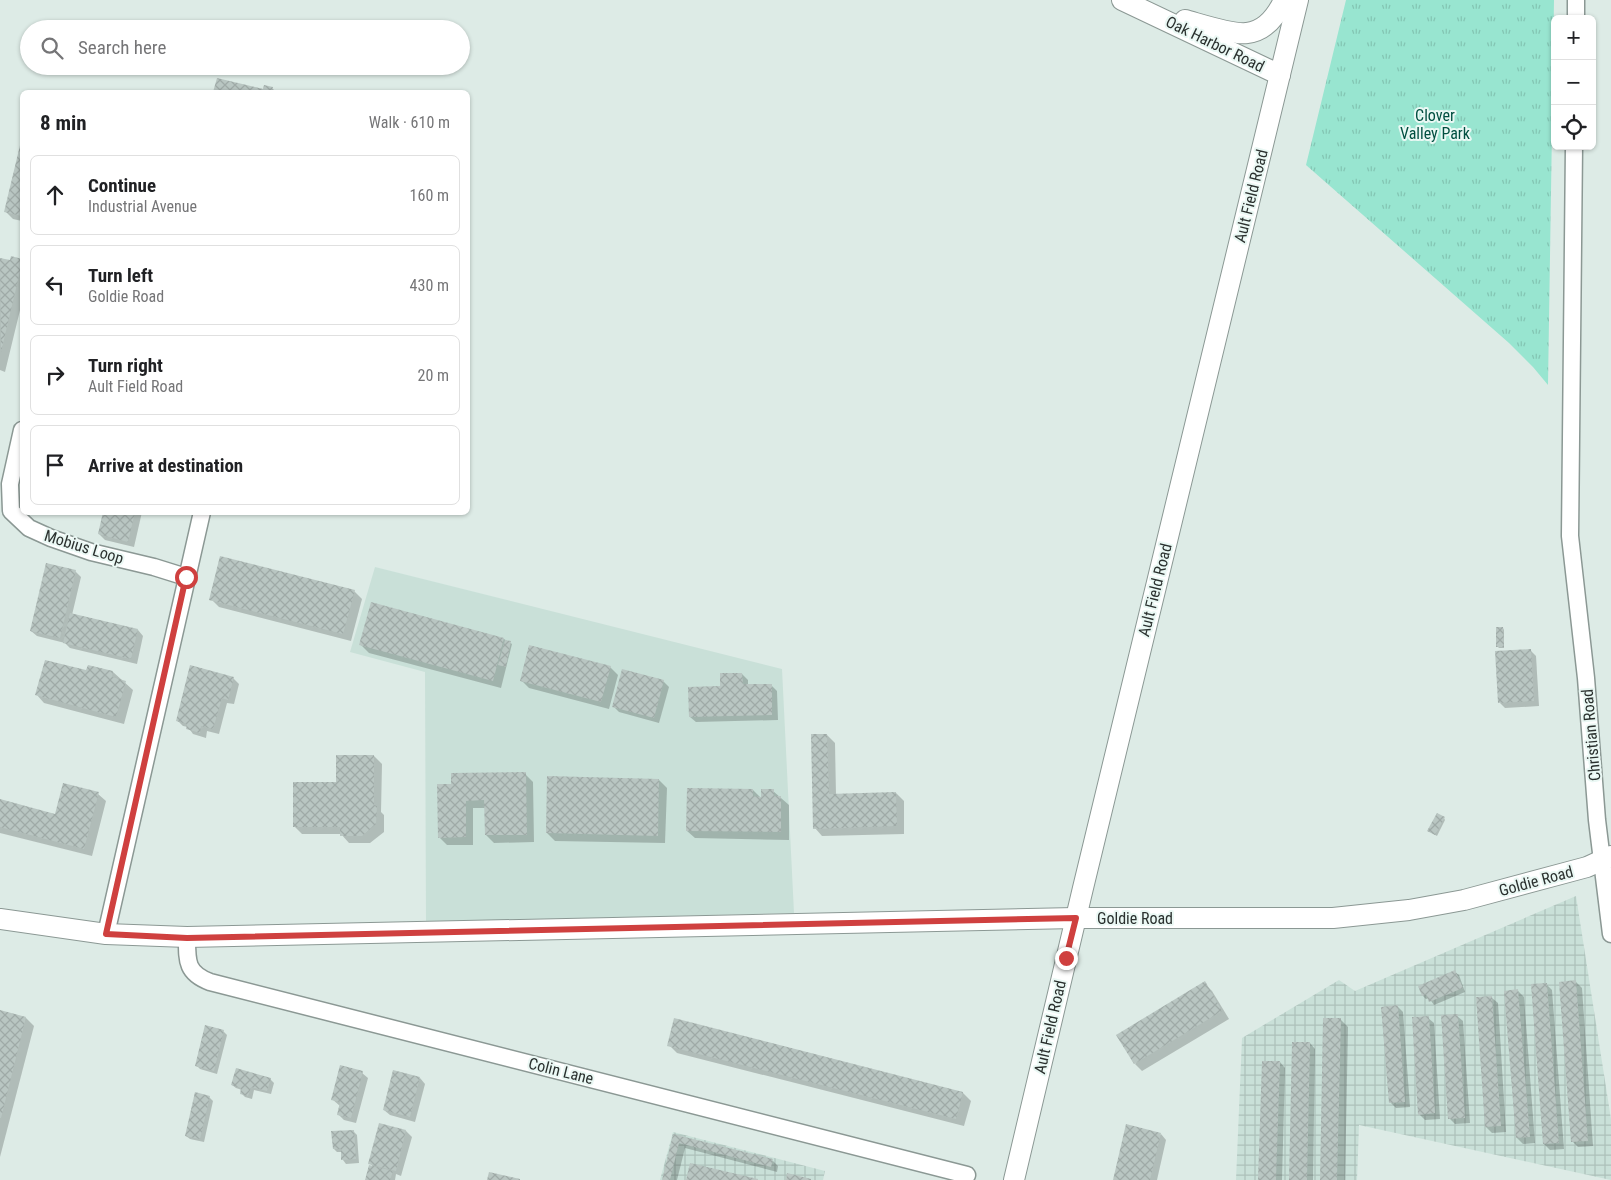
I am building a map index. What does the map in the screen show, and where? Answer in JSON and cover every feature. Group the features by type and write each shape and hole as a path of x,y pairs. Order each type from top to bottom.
{"street":[{"name":"Oak Harbor Road","path":"1122,0 1280,75"},
{"path":"1149,12 1235,32 1247,33 1269,22 1278,13 1284,0"},
{"name":"Ault Field Road","path":"1014,1180 1298,0"},
{"path":"1576,0 1576,15"},
{"name":"Christian Road","path":"1574,150 1570,536 1586,678 1597,820 1607,858 1605,895 1611,934"},
{"name":"Mobius Loop","path":"20,439 10,484 10,511 29,528 51,538 92,552 186,577"},
{"path":"106,934 201,515"},
{"name":"Goldie Road","path":"0,919 106,934 187,938 1076,918 1333,918 1410,910 1464,900 1587,867 1607,858"},
{"name":"Colin Lane","path":"187,938 187,959 194,973 210,982 967,1175"}],"shaded area":[{"path":"375,567 782,669 794,913 426,922 425,672 350,652"},
{"path":"1576,896 1611,1119 1611,1180 1359,1125 1357,1180 1236,1180 1242,1038 1339,980 1355,991"},
{"path":"673,1132 825,1171 823,1180 660,1180"}],"green space":[{"name":"Clover Valley Park","path":"1346,0 1554,0 1554,15 1551,15 1552,150 1548,385 1509,343 1306,165"}],"building":[{"path":"217,78 263,89 264,85 273,87 272,90 214,90"},
{"path":"20,145 20,216 4,212"},
{"path":"11,256 20,258 20,271 1,352 0,258 10,260"},
{"path":"102,515 134,515 128,542 98,534"},
{"path":"220,556 355,590 343,634 209,600"},
{"path":"46,563 76,570 60,638 30,631"},
{"path":"371,602 504,638 493,681 359,645"},
{"path":"70,613 138,629 131,659 63,643"},
{"path":"1496,627 1503,627 1504,647 1496,647"},
{"path":"505,640 511,641 506,667 498,665"},
{"path":"529,645 611,666 601,702 520,681"},
{"path":"1531,649 1534,701 1498,703 1495,651"},
{"path":"45,660 86,670 88,665 113,671 112,677 126,681 116,717 35,695"},
{"path":"190,665 234,677 228,700 222,698 213,729 201,726 200,733 186,729 187,724 176,721"},
{"path":"622,669 664,680 654,718 612,707"},
{"path":"720,673 742,673 743,684 772,684 772,715 689,717 688,687 720,686"},
{"path":"811,734 827,734 829,794 896,792 897,826 813,829"},
{"path":"336,755 374,755 374,805 377,806 376,824 362,836 340,836 340,827 293,827 293,782 336,782"},
{"path":"526,772 527,835 485,835 484,800 466,801 466,837 438,838 437,784 451,784 451,773"},
{"path":"547,776 659,779 658,836 546,833"},
{"path":"63,783 99,792 84,849 0,827 0,799 55,814"},
{"path":"687,788 753,789 753,796 761,797 761,789 774,789 774,796 781,796 781,832 686,831"},
{"path":"1437,813 1445,817 1435,835 1427,831"},
{"path":"1455,970 1463,988 1429,1002 1426,995 1422,996 1418,986"},
{"path":"1576,980 1588,1141 1571,1142 1559,982"},
{"path":"1205,981 1222,1011 1134,1064 1116,1035"},
{"path":"1547,983 1559,1143 1543,1144 1531,984"},
{"path":"1518,989 1530,1137 1516,1138 1504,991"},
{"path":"1492,996 1501,1126 1485,1127 1476,997"},
{"path":"1398,1005 1405,1102 1389,1103 1381,1007"},
{"path":"0,1010 26,1017 1,1118 0,1118"},
{"path":"1458,1014 1465,1118 1448,1119 1441,1015"},
{"path":"1429,1016 1435,1113 1418,1115 1412,1017"},
{"path":"674,1018 963,1092 956,1119 667,1046"},
{"path":"1323,1018 1341,1018 1337,1180 1320,1180"},
{"path":"205,1025 224,1030 214,1071 195,1066"},
{"path":"1292,1042 1310,1042 1307,1180 1289,1180"},
{"path":"1262,1061 1280,1061 1276,1180 1258,1180"},
{"path":"340,1065 363,1071 351,1118 337,1115 340,1102 331,1100"},
{"path":"236,1068 271,1078 267,1091 251,1087 248,1096 240,1094 241,1088 231,1085"},
{"path":"393,1070 420,1077 410,1117 383,1110"},
{"path":"195,1092 210,1096 200,1139 185,1136"},
{"path":"379,1123 406,1130 396,1171 368,1164"},
{"path":"1126,1124 1161,1133 1150,1180 1113,1180"},
{"path":"354,1130 356,1159 341,1160 341,1149 333,1149 331,1131"},
{"path":"673,1134 773,1159 771,1167 679,1143 670,1180 662,1180"},
{"path":"690,1163 758,1179 758,1180 686,1180"},
{"path":"369,1165 393,1171 390,1180 365,1180"},
{"path":"489,1172 520,1179 520,1180 487,1180"},
{"path":"787,1173 811,1179 811,1180 786,1180"}],"route":[{"path":"186,577 106,934 187,938 1076,918 1066,958"}]}
